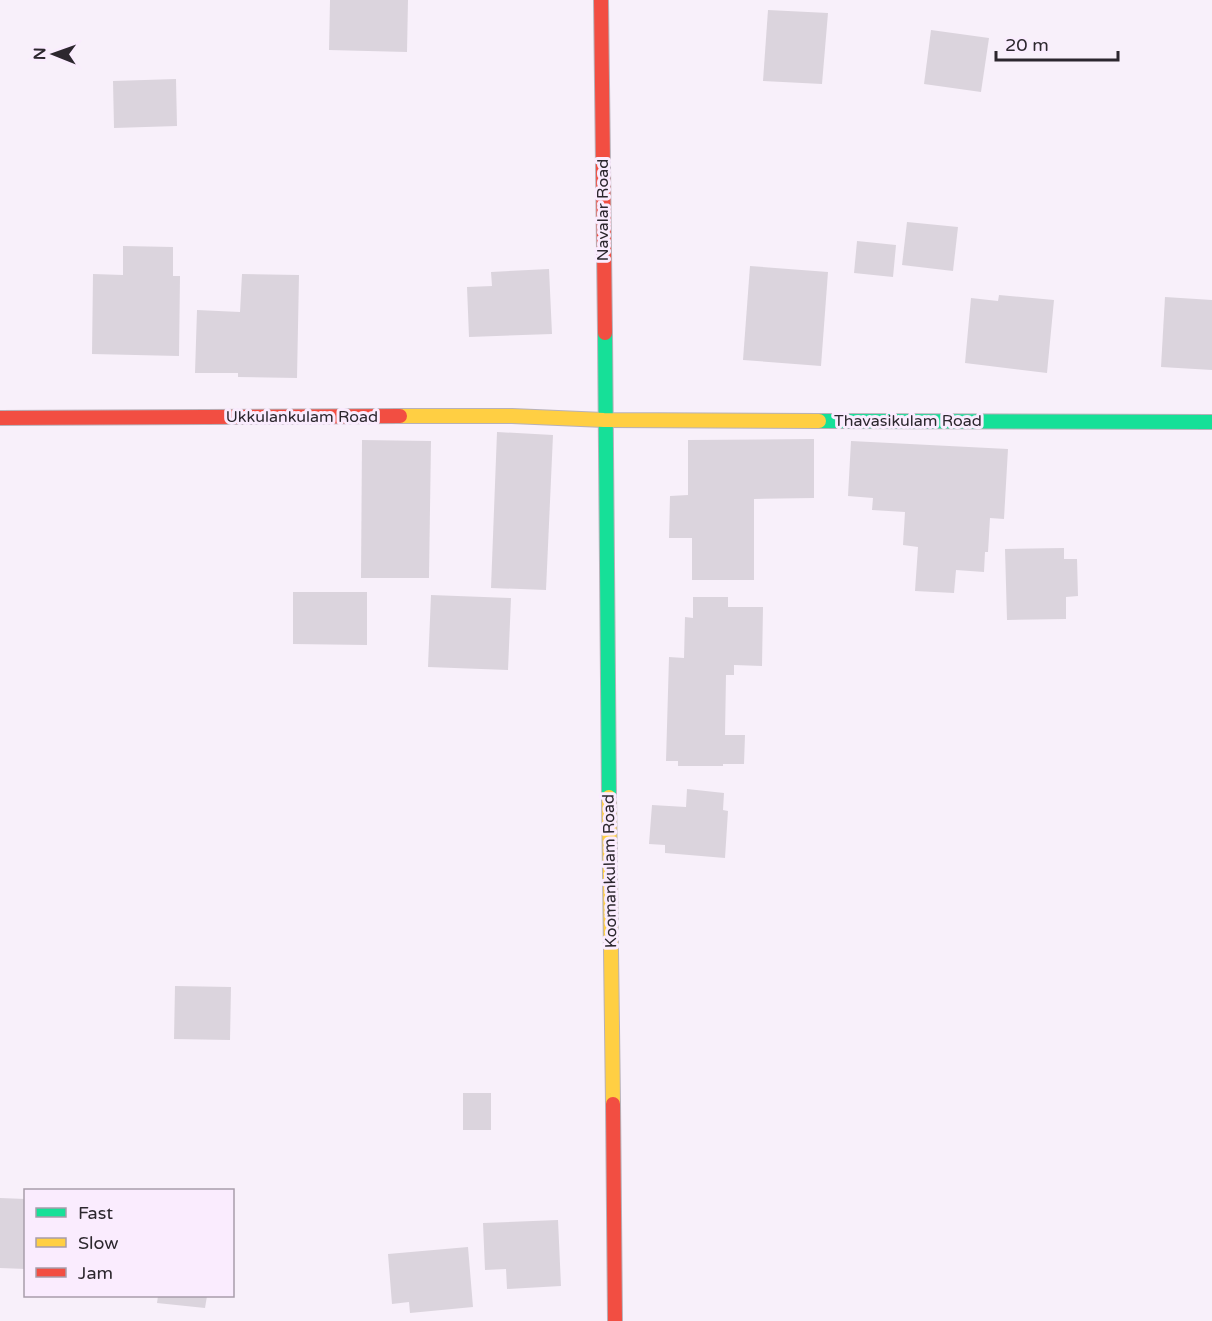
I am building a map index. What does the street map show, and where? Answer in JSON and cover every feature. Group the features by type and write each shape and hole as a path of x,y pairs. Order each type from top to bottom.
{"street":[{"name":"Navalar Road","path":"601,0 604,420"},
{"name":"Ukkulankulam Road","path":"0,418 512,416 604,420"},
{"name":"Thavasikulam Road","path":"604,420 1212,422"},
{"name":"Koomankulam Road","path":"604,420 615,1321"}],"building":[{"path":"330,0 408,0 407,52 329,50"},
{"path":"768,10 828,13 822,84 763,81"},
{"path":"931,30 989,38 981,92 924,84"},
{"path":"176,79 177,126 114,128 113,81"},
{"path":"907,222 958,227 953,271 902,265"},
{"path":"857,241 896,245 893,277 854,273"},
{"path":"123,246 173,247 173,276 180,276 179,356 92,354 93,274 123,275"},
{"path":"750,266 828,272 821,366 743,360"},
{"path":"549,269 552,334 469,337 467,287 492,286 491,272"},
{"path":"242,274 299,275 297,378 238,377 238,373 195,373 197,310 240,312"},
{"path":"999,295 1054,300 1047,373 965,363 971,298 998,301"},
{"path":"1165,297 1212,300 1212,370 1161,367"},
{"path":"497,432 553,435 546,590 491,588"},
{"path":"814,439 814,498 754,499 754,580 692,580 692,538 669,538 670,496 688,495 688,440"},
{"path":"362,440 431,441 429,578 361,578"},
{"path":"851,441 1008,449 1004,519 990,518 984,572 956,570 954,593 915,591 918,547 903,545 905,512 872,510 873,498 848,496"},
{"path":"1064,548 1064,559 1077,559 1078,596 1066,597 1066,619 1007,620 1005,549"},
{"path":"293,592 367,592 367,645 293,644"},
{"path":"431,595 511,598 508,670 428,667"},
{"path":"693,597 728,597 728,607 763,607 762,666 734,665 734,675 726,675 725,735 745,735 744,764 678,766 678,761 666,761 669,657 684,658 685,617 693,618"},
{"path":"687,789 724,793 723,810 728,811 725,858 665,853 665,845 649,844 652,805 686,807"},
{"path":"175,986 231,987 230,1040 174,1039"},
{"path":"463,1093 491,1093 491,1130 463,1130"},
{"path":"0,1198 24,1199 24,1269 0,1268"},
{"path":"558,1220 561,1286 507,1289 506,1269 485,1270 483,1223"},
{"path":"468,1247 473,1307 410,1313 409,1302 392,1304 388,1254"},
{"path":"158,1297 207,1297 205,1308 157,1303"}],"traffic: fast":[{"path":"605,333 609,797"},
{"path":"819,421 1212,422"}],"traffic: slow":[{"path":"400,416 819,421"},
{"path":"609,797 613,1104"}],"traffic: jam":[{"path":"601,0 605,333"},
{"path":"0,418 400,416"},
{"path":"613,1104 615,1321"}]}
